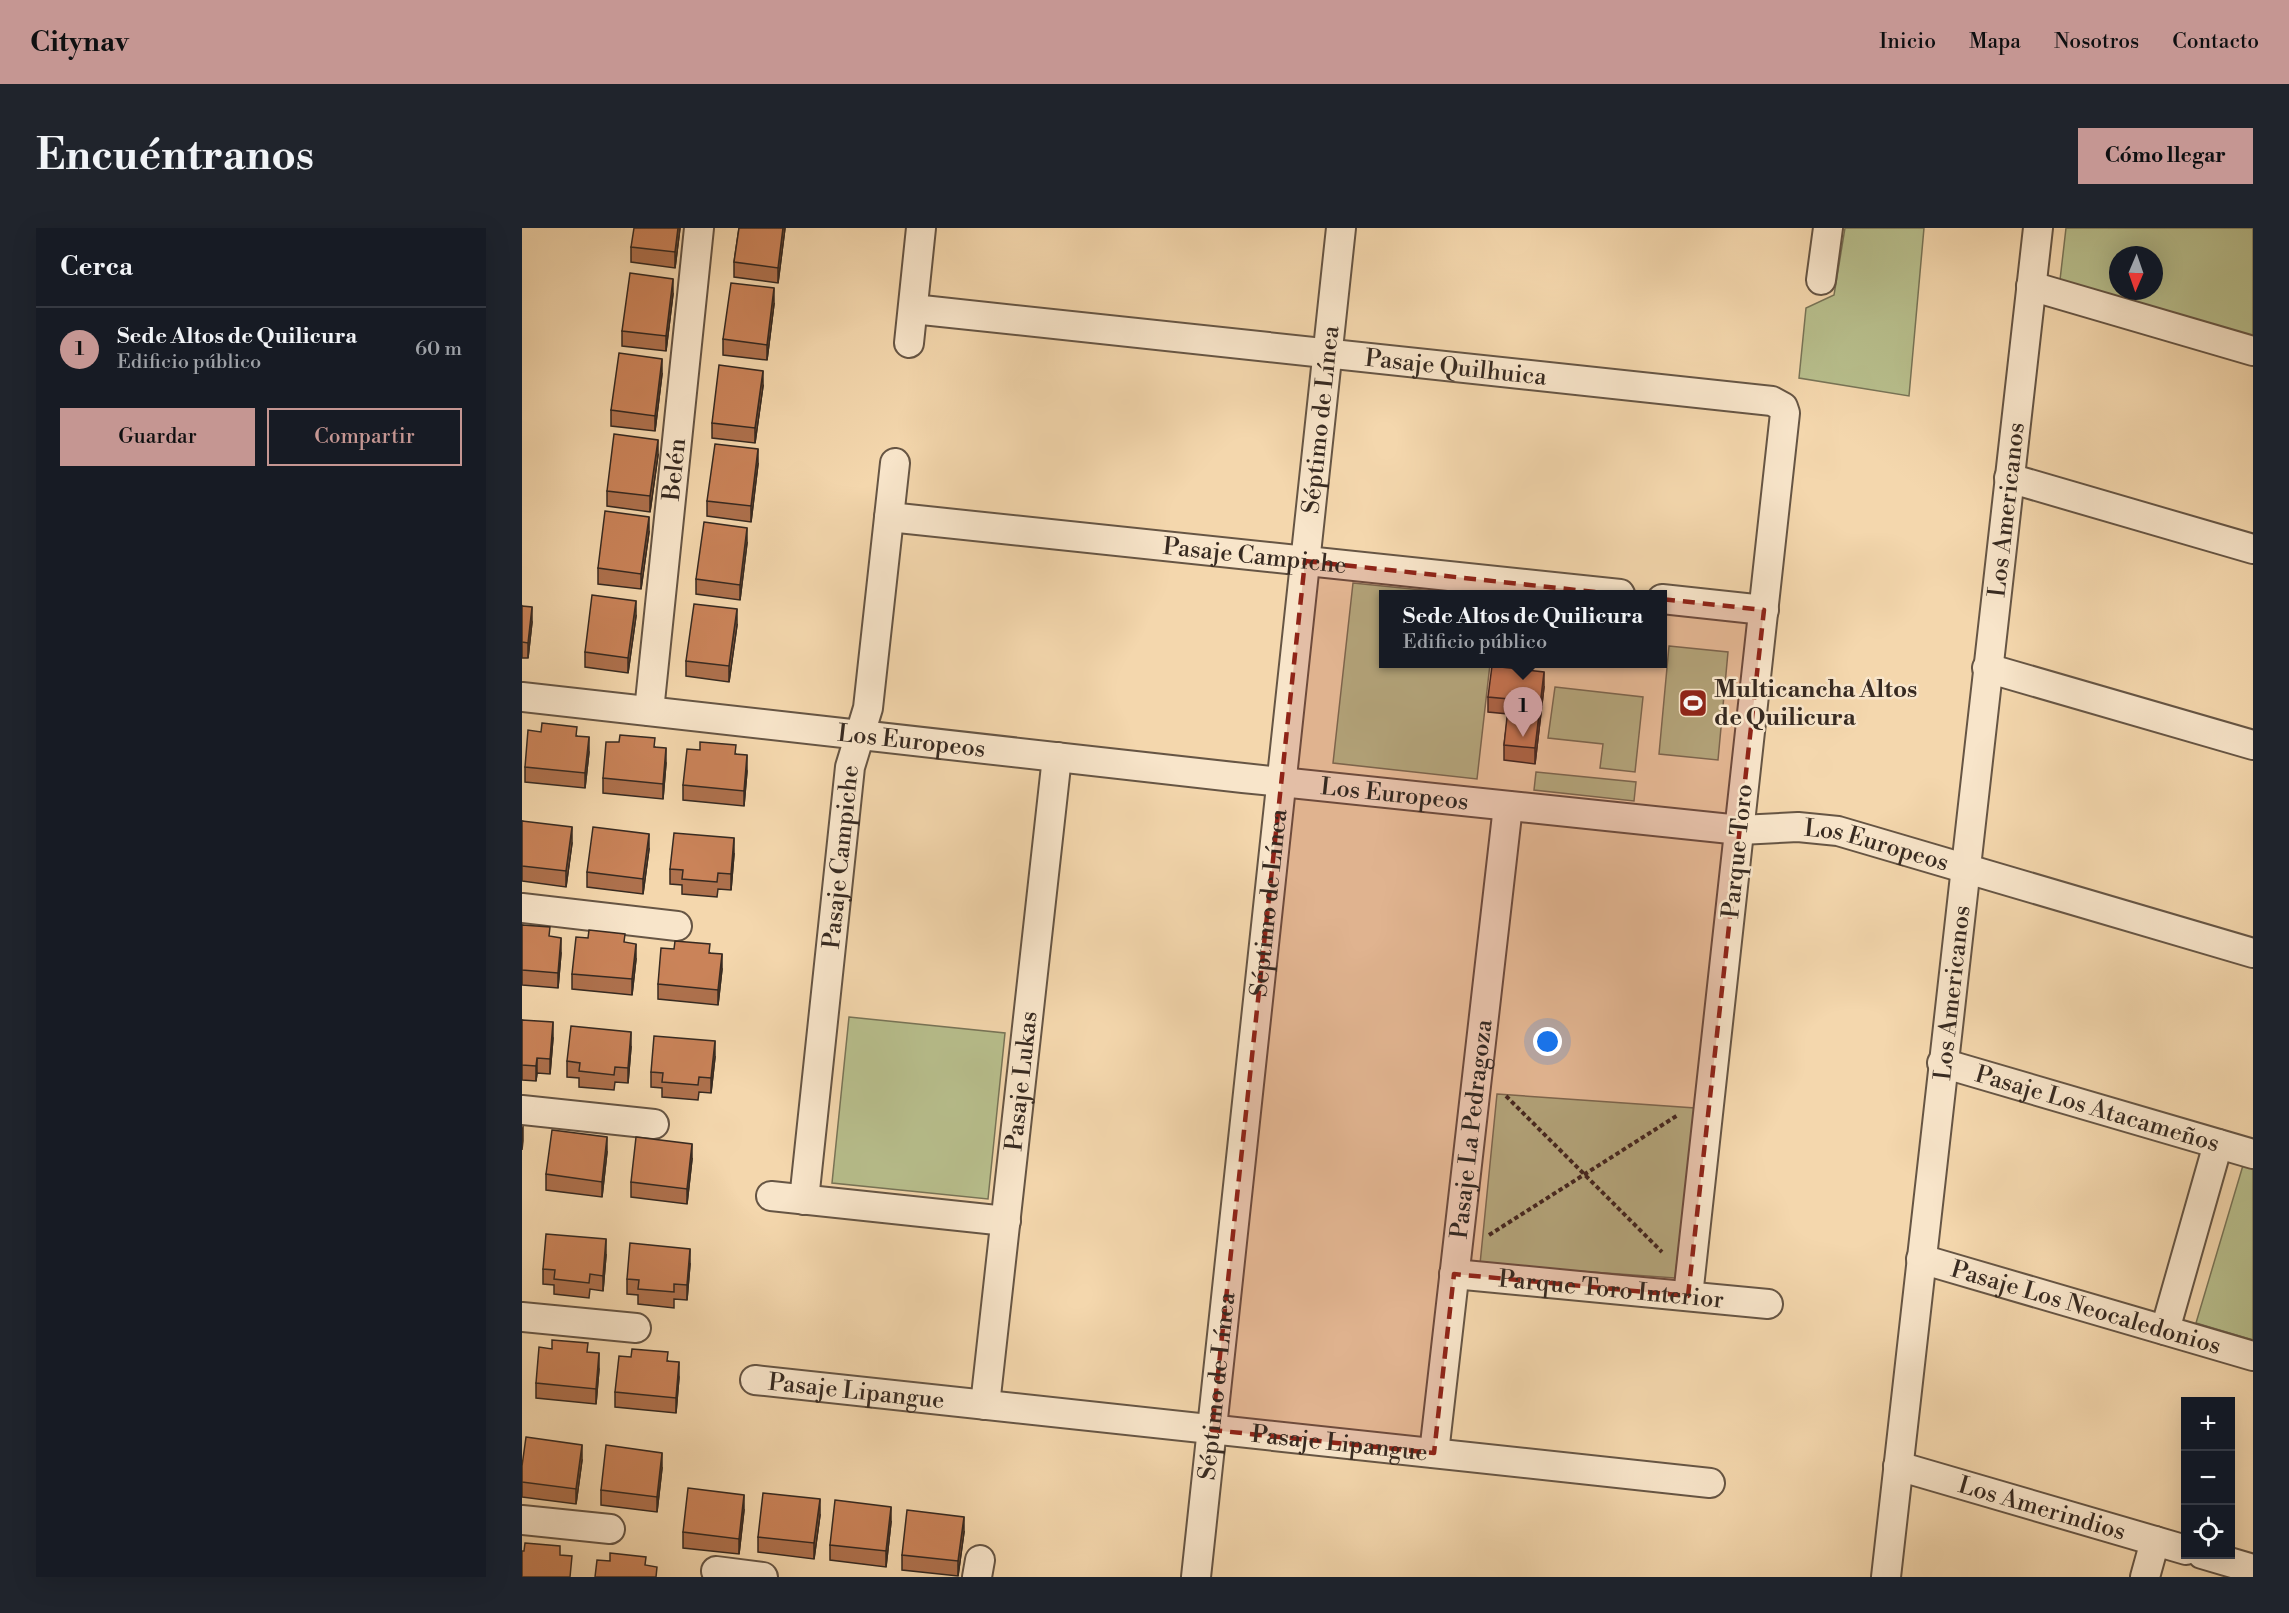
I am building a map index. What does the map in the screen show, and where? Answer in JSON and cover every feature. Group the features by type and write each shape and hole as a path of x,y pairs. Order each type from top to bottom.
{"street":[{"name":"Belén","path":"649,711 699,228"},
{"path":"909,343 921,228"},
{"name":"Séptimo de Línea","path":"1196,1577 1341,228"},
{"path":"1821,280 1828,228"},
{"name":"Los Americanos","path":"1886,1577 1942,1063 2038,228"},
{"path":"2031,286 2253,351"},
{"name":"Pasaje Quilhuica","path":"913,309 1772,401 1783,407"},
{"name":"Parque Toro","path":"1689,1288 1764,610 1785,413 1783,407"},
{"name":"Pasaje Campiche","path":"804,1200 850,767 868,708 895,463"},
{"path":"2009,477 2253,549"},
{"name":"Pasaje Campiche","path":"889,517 1582,590"},
{"path":"1667,600 1764,610"},
{"path":"1987,668 2253,745"},
{"name":"Los Europeos","path":"522,697 1281,782 1740,830 1798,827 1838,831 2253,953"},
{"name":"Pasaje Lukas","path":"986,1405 1057,757"},
{"name":"Pasaje La Pedragoza","path":"1434,1453 1508,806"},
{"path":"522,908 677,926"},
{"name":"Pasaje Los Atacameños","path":"1942,1063 2253,1154"},
{"path":"522,1110 654,1124"},
{"path":"2164,1330 2218,1144"},
{"path":"771,1196 1006,1221"},
{"name":"Pasaje Los Neocaledonios","path":"1921,1260 2253,1356"},
{"name":"Parque Toro Interior","path":"1455,1265 1689,1288 1768,1304"},
{"path":"522,1317 636,1328"},
{"name":"Pasaje Lipangue","path":"755,1380 1710,1483"},
{"name":"Los Amerindios","path":"1898,1466 2181,1549"},
{"path":"522,1520 610,1529"},
{"path":"2145,1577 2155,1541"},
{"path":"2219,1559 2253,1569"},
{"path":"716,1571 763,1577"}],"path":[{"path":"1478,1068 1584,1174 1689,1288"},
{"path":"1455,1265 1584,1174 1677,1115 1708,1111"}],"highlighted area":[{"path":"1305,561 1764,610 1688,1296 1454,1274 1434,1453 1212,1430"}],"green space":[{"path":"1845,228 1924,228 1909,396 1799,378 1806,308 1834,295"},
{"path":"2066,228 2253,228 2253,338 2127,300 2163,300 2163,246 2109,246 2109,295 2060,280"},
{"path":"1353,583 1422,590 1379,590 1379,668 1490,668 1477,779 1333,763"},
{"name":"Multicancha Altos de Quilicura","path":"1669,646 1728,652 1718,760 1659,754"},
{"path":"1555,687 1643,697 1635,772 1600,768 1603,744 1548,738"},
{"path":"1536,772 1636,782 1634,801 1534,790"},
{"path":"849,1017 1005,1033 988,1199 832,1183"},
{"path":"1497,1094 1695,1108 1675,1278 1480,1264"},
{"path":"2244,1162 2253,1165 2253,1340 2196,1323"}],"building":[{"path":"634,228 678,228 675,252 631,247"},
{"path":"739,228 783,228 778,268 734,262"},
{"path":"630,273 673,279 666,336 622,331"},
{"path":"731,283 774,288 767,345 723,339"},
{"path":"619,353 662,359 655,416 611,410"},
{"path":"719,365 763,371 755,428 712,423"},
{"path":"614,434 658,440 650,496 607,491"},
{"path":"715,444 758,449 751,506 707,501"},
{"path":"605,511 649,517 641,574 598,568"},
{"path":"704,522 747,528 740,585 696,579"},
{"path":"592,595 636,601 628,658 585,652"},
{"path":"694,604 737,609 729,666 686,661"},
{"path":"522,606 532,607 528,643 522,642"},
{"path":"1492,668 1544,672 1535,748 1504,745 1509,699 1488,697"},
{"path":"542,723 577,727 576,736 589,737 585,773 525,767 528,730 541,732"},
{"path":"620,735 655,738 654,747 666,748 663,784 603,778 606,742 619,742"},
{"path":"700,742 736,745 735,754 747,755 744,791 683,785 687,749 700,750"},
{"path":"522,821 572,827 566,871 522,866"},
{"path":"593,827 649,834 643,879 587,872"},
{"path":"674,833 734,838 731,874 718,873 717,882 682,879 683,870 670,869"},
{"path":"522,925 550,927 549,936 561,938 558,973 522,970"},
{"path":"589,930 625,934 624,942 636,944 632,979 572,974 576,937 588,938"},
{"path":"675,941 710,944 709,953 722,954 718,990 658,984 661,948 674,949"},
{"path":"522,1020 553,1022 550,1059 537,1058 536,1066 522,1065"},
{"path":"571,1026 631,1032 628,1068 615,1067 614,1075 579,1071 580,1063 567,1061"},
{"path":"654,1036 715,1041 711,1078 699,1077 698,1085 662,1082 663,1073 651,1072"},
{"path":"552,1130 607,1137 602,1182 546,1174"},
{"path":"636,1137 692,1144 687,1189 631,1182"},
{"path":"546,1234 606,1239 603,1276 590,1274 589,1283 554,1279 555,1270 543,1269"},
{"path":"630,1243 690,1249 687,1285 674,1284 674,1292 638,1289 639,1280 627,1279"},
{"path":"552,1340 588,1343 587,1352 599,1353 596,1389 536,1383 539,1347 552,1349"},
{"path":"632,1349 668,1352 667,1361 679,1362 676,1398 615,1392 619,1356 631,1357"},
{"path":"526,1437 582,1445 576,1489 522,1482"},
{"path":"606,1445 662,1453 657,1497 601,1490"},
{"path":"688,1488 744,1495 739,1539 683,1532"},
{"path":"763,1493 820,1499 814,1543 758,1537"},
{"path":"835,1500 891,1507 886,1551 830,1545"},
{"path":"907,1510 964,1517 958,1561 902,1555"},
{"path":"525,1543 560,1546 560,1555 572,1556 570,1577 522,1577 522,1551 524,1551"},
{"path":"610,1553 646,1557 645,1565 657,1567 656,1577 595,1577 597,1560 610,1561"}],"place":[{"name":"Multicancha Altos de Quilicura","path":"1693,703"},
{"name":"Sede Altos de Quilicura","path":"1523,737"}]}
